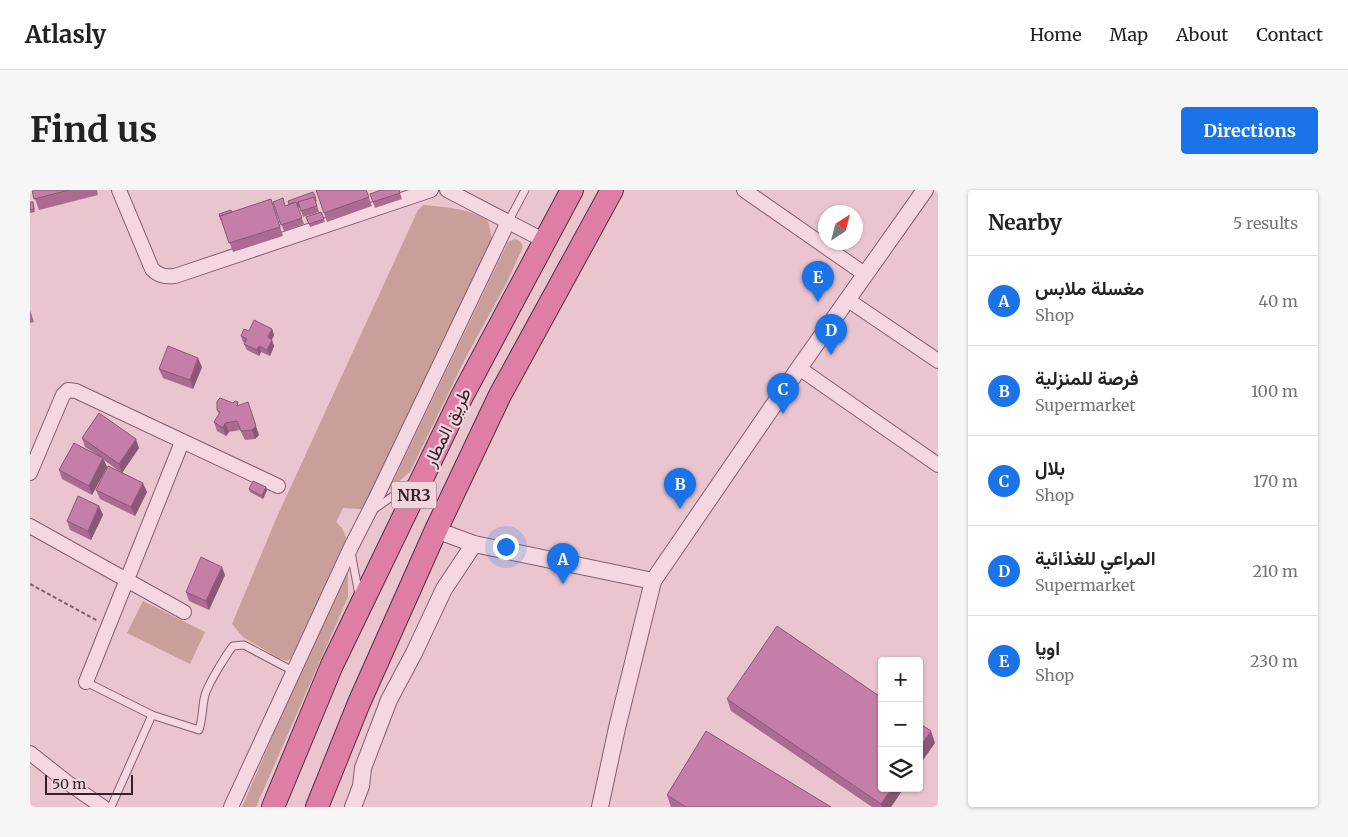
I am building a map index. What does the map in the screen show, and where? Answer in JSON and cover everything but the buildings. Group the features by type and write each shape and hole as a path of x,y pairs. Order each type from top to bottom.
{"highway":[{"name":"طريق المطار","path":"273,807 332,665 461,398 572,190"},
{"name":"طريق المطار","path":"317,807 359,703 436,530 500,395 612,190"}],"street":[{"path":"123,191 152,268 157,274 175,276 431,190"},
{"path":"448,190 545,241"},
{"path":"744,190 866,275"},
{"path":"600,807 619,719 653,581 799,368 925,190"},
{"path":"231,807 351,546 508,222"},
{"path":"848,300 938,361"},
{"path":"799,368 938,465"},
{"path":"30,473 62,396 68,390 76,391 278,486"},
{"path":"86,682 182,442"},
{"path":"30,526 184,612"},
{"path":"436,530 474,544 653,581"},
{"path":"353,807 361,786 363,768 390,700 444,590 474,544"},
{"path":"30,753 68,784 104,807"}],"lane":[{"path":"508,222 525,190"},
{"path":"368,513 424,475"},
{"path":"351,546 361,605"},
{"path":"86,682 152,715 199,730 205,694 226,655 233,646 244,645 293,672"},
{"path":"111,807 152,715"}],"path":[{"path":"30,584 108,627"}],"shaded area":[{"path":"423,205 457,209 481,217 488,221 493,244 367,505 361,509 343,508 336,522 342,528 348,542 291,658 287,661 278,658 243,637 232,624 276,519 418,210"},
{"path":"514,239 520,241 523,247 507,282 465,359 410,472 389,490 508,242"},
{"path":"348,571 348,597 256,807 242,807 297,680"},
{"path":"143,601 205,632 190,664 127,633"}],"place":[{"name":"اويا","path":"818,302"},
{"name":"المراعي للغذائية","path":"831,355"},
{"name":"بلال","path":"783,414"},
{"name":"فرصة للمنزلية","path":"680,509"},
{"name":"مغسلة ملابس","path":"563,584"}]}
